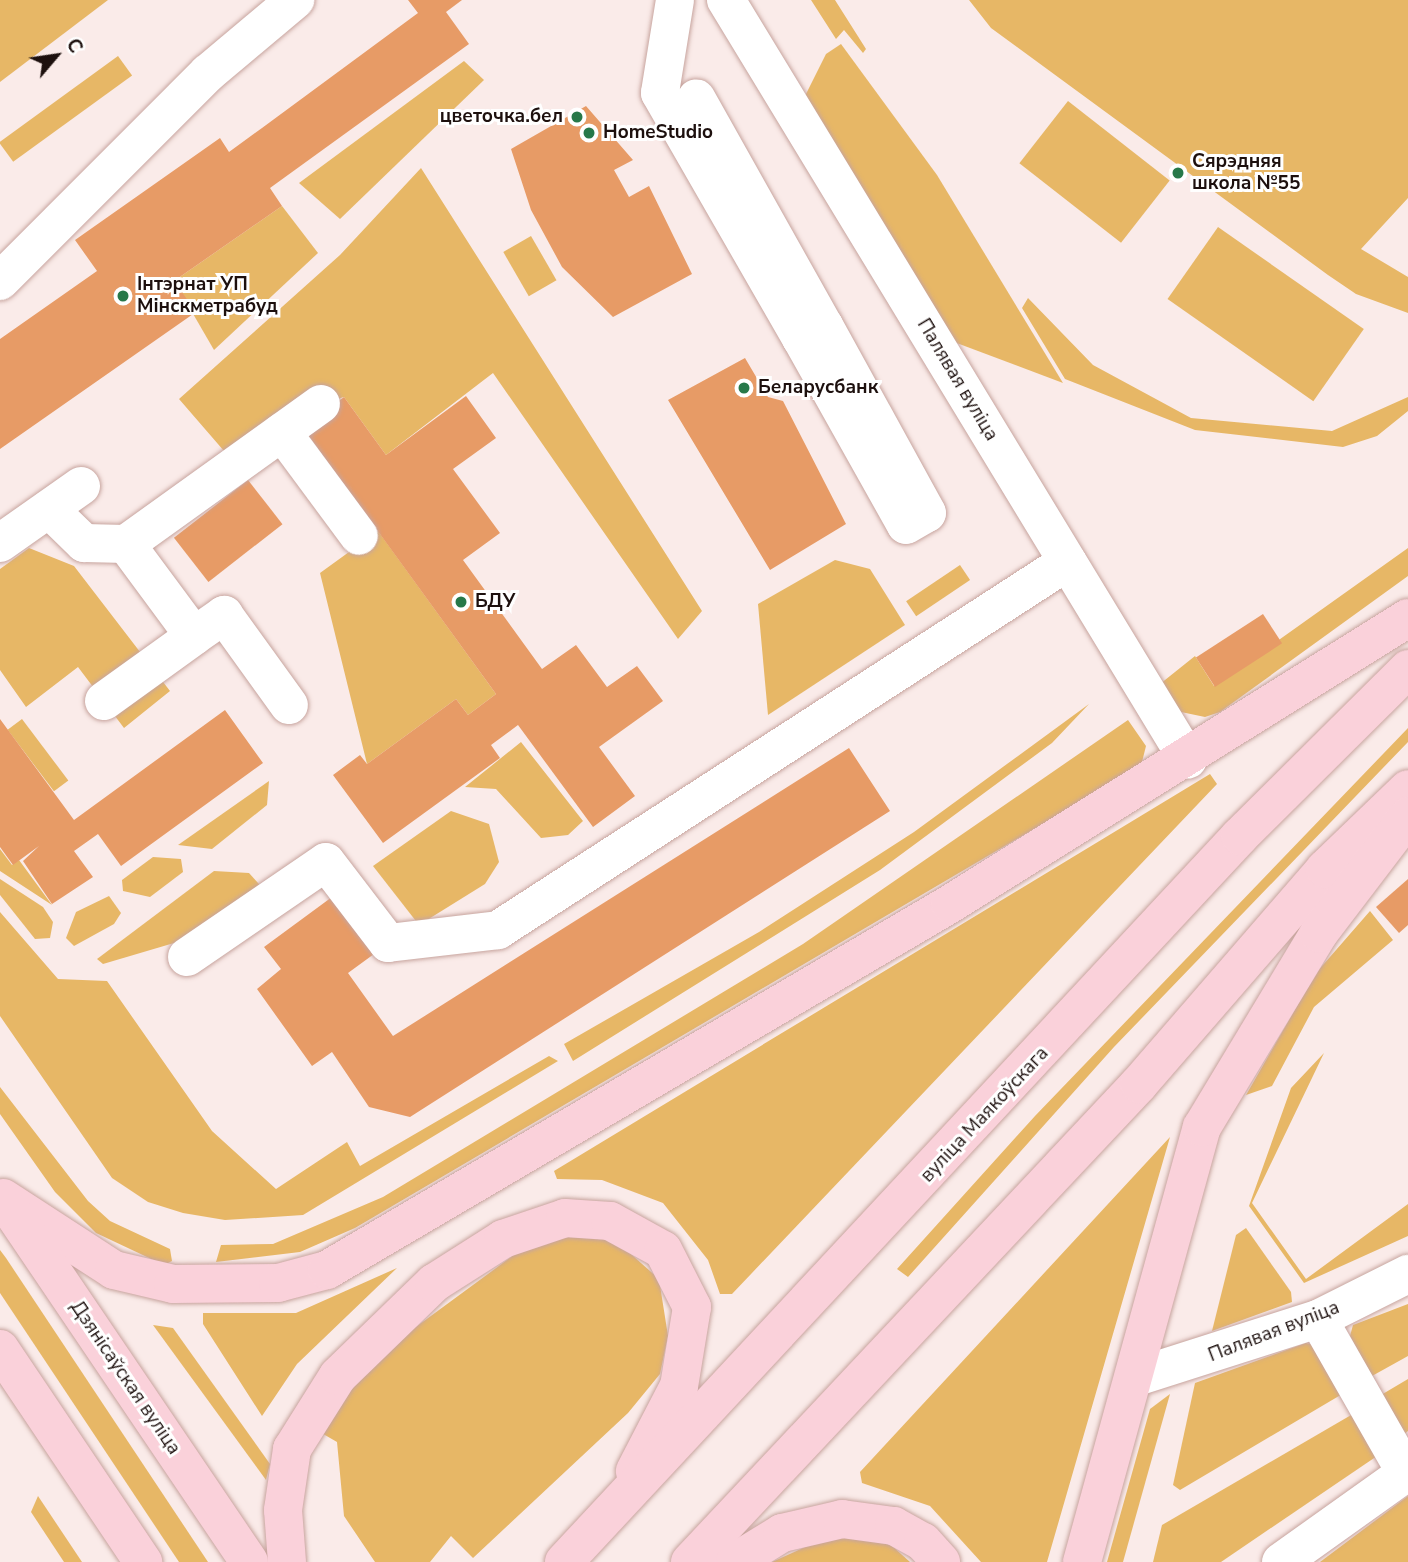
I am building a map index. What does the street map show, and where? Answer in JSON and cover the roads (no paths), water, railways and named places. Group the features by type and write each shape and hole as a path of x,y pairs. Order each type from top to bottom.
{"main road":[{"path":"2,1196 114,1269 173,1284 278,1283 327,1270 381,1244 1188,760 1408,618"},
{"name":"вуліца Маякоўскага","path":"564,1562 613,1513 1240,836 1408,669"},
{"path":"690,1562 1139,1084 1325,869 1408,789"},
{"path":"1082,1562 1136,1377 1202,1127 1319,933 1408,816"},
{"name":"Дзянісаўская вуліца","path":"2,1196 250,1562"},
{"path":"287,1562 284,1510 292,1450 338,1376 434,1283 503,1239 565,1218 610,1221 663,1250 692,1307 679,1386 613,1513"},
{"path":"0,1349 144,1562"},
{"path":"735,1562 782,1533 842,1519 894,1526 923,1542 941,1562"}],"street":[{"path":"0,281 208,73 295,0"},
{"path":"674,0 660,93 812,332 696,98"},
{"name":"Палявая вуліца","path":"726,0 1188,760"},
{"path":"49,509 84,543 126,544 321,404"},
{"path":"282,432 359,536"},
{"path":"0,543 81,486"},
{"path":"126,544 194,636"},
{"path":"187,957 326,862 388,943 498,930 1067,562"},
{"path":"104,701 224,615 289,705"},
{"name":"Палявая вуліца","path":"1136,1377 1318,1319 1408,1274"},
{"path":"1281,1562 1406,1473 1318,1319"}],"place":[{"name":"цветочка.бел","path":"577,117"},
{"name":"HomeStudio","path":"589,133"},
{"name":"Сярэдняя школа №55","path":"1178,173"},
{"name":"Інтэрнат УП Мінскметрабуд","path":"123,296"},
{"name":"Беларусбанк","path":"744,388"},
{"name":"БДУ","path":"461,602"}]}
